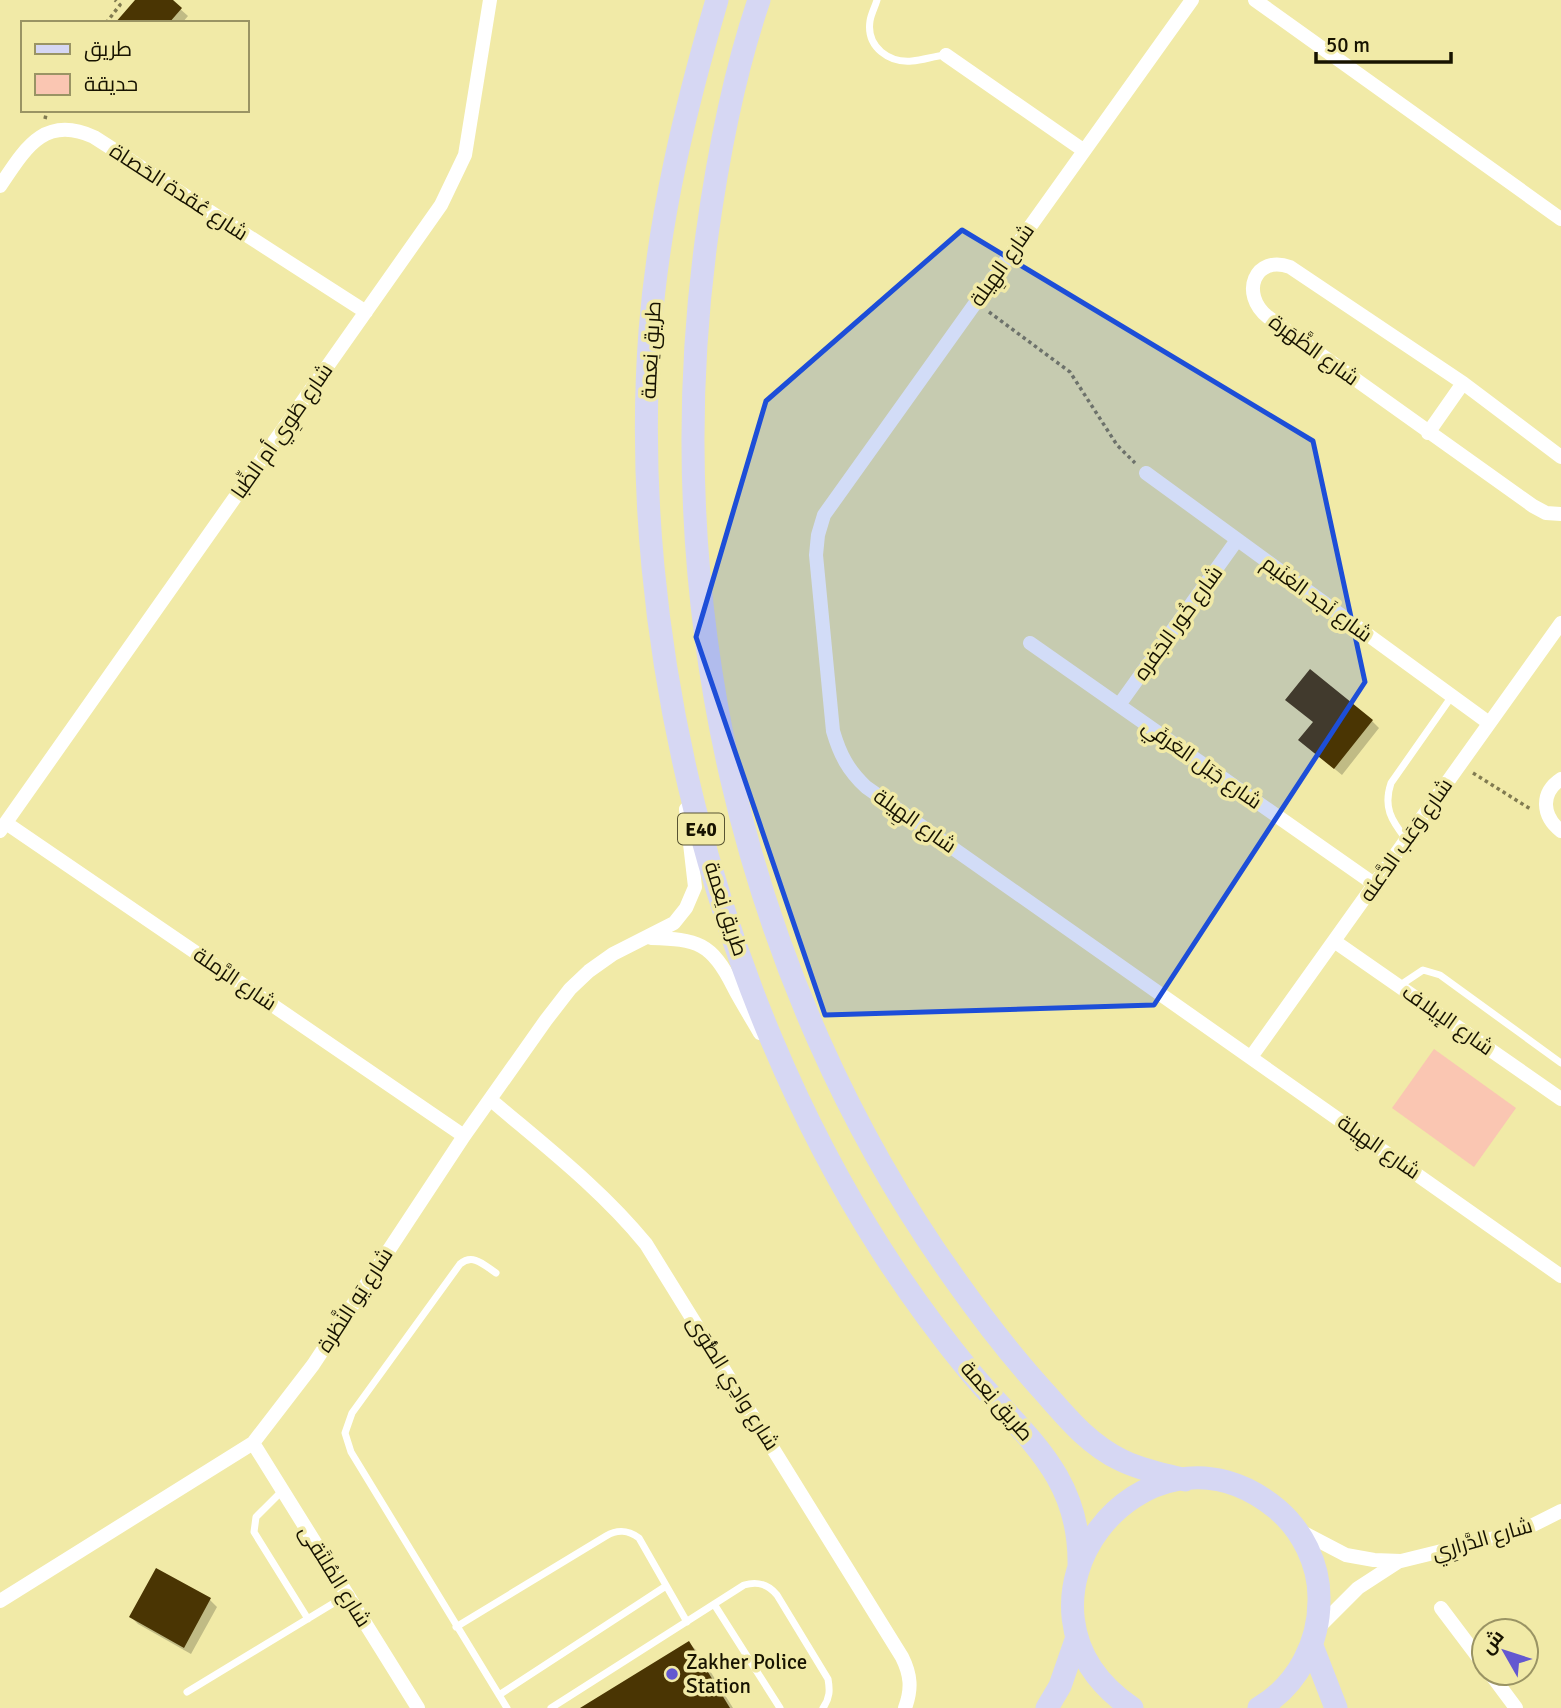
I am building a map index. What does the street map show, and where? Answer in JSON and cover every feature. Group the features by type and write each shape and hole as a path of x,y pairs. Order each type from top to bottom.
{"main road":[{"name":"طريق نِعمة","path":"718,0 696,71 674,161 657,265 650,330 647,422 650,527 656,593 675,715 701,828 754,993 800,1100 853,1203 908,1290 962,1362 1039,1450 1060,1480 1076,1522 1079,1566"},
{"name":"طريق نِعمة","path":"759,0 735,85 711,205 697,327 693,425 695,523 705,633 724,747 752,860 789,970 835,1076 889,1178 943,1263 1003,1343 1086,1437 1120,1460 1185,1480"},
{"path":"1132,1708 1103,1684 1083,1654 1077,1637 1073,1601 1079,1566 1094,1533 1119,1507 1149,1488 1185,1480 1212,1480 1238,1486 1269,1503 1295,1528 1308,1551 1317,1577 1319,1604 1314,1638 1293,1678 1281,1692 1259,1708"},
{"path":"1047,1708 1060,1686 1077,1637"},
{"path":"1314,1638 1336,1708"}],"street":[{"name":"شارع طَوِي أم الظِّبا","path":"2,824 441,205 465,155 490,0"},
{"name":"شارع الهِيلة","path":"1192,0 824,516 816,555 833,732 846,766 866,786 1561,1276"},
{"path":"1255,0 1561,219"},
{"path":"946,55 1083,150"},
{"name":"شارع عُقدة الحَصاة","path":"0,185 23,153 43,135 69,129 82,132 94,137 366,312"},
{"name":"شارع الظَّهَرة","path":"1561,457 1463,383 1290,267 1280,263 1267,266 1258,274 1252,286 1258,309 1533,506 1546,513 1561,514"},
{"path":"1428,433 1463,383"},
{"name":"شارع نَجد الغنَيم","path":"1146,474 1489,723"},
{"name":"شارع خُور الجَفره","path":"1118,705 1237,540"},
{"name":"شارع وَعَب الدَّعنه","path":"1251,1057 1561,623"},
{"name":"شارع جَبَل العَرفَي","path":"1030,643 1374,884"},
{"name":"شارع يَو النَّظرة","path":"0,1601 253,1443 313,1365 464,1136 545,1020 570,989 613,954 674,923 687,908 695,887 675,715"},
{"path":"1556,827 1545,808 1545,800 1552,786 1561,779"},
{"name":"شارع الرَّملة","path":"2,824 464,1136"},
{"name":"شارع يَو النَّظرة","path":"649,938 690,941 714,955 723,965 733,987 800,1100"},
{"name":"شارع الإيلاف","path":"1334,941 1561,1099"},
{"name":"شارع وادِي الطُّوَى","path":"491,1100 611,1203 646,1244 902,1657 911,1682 905,1708"},
{"name":"شارع المُلتَقى","path":"253,1443 418,1708"},
{"name":"شارع الدَّرارِي","path":"1314,1638 1358,1588 1379,1572 1401,1561 1519,1532 1561,1511"},
{"name":"شارع الدَّرارِي","path":"1295,1528 1346,1555 1401,1561"},
{"path":"1441,1608 1470,1646"},
{"path":"1500,1687 1516,1708"}],"lane":[{"path":"877,0 870,30 877,47 887,57 914,61 946,55"},
{"path":"1406,839 1391,820 1388,810 1387,797 1391,783 1452,696"},
{"path":"1399,986 1423,970 1440,975 1561,1063"},
{"path":"496,1273 474,1259 460,1264 345,1426 347,1446 507,1708"},
{"path":"283,1491 256,1517 254,1532 308,1619"},
{"path":"456,1627 606,1536 620,1531 627,1531 639,1538 687,1622"},
{"path":"551,1708 751,1583 759,1583 773,1589 828,1679 830,1689 823,1708"},
{"path":"499,1695 666,1586"},
{"path":"187,1692 347,1595"},
{"path":"714,1604 780,1708"}],"path":[{"path":"108,21 120,5 115,0"},
{"path":"976,302 1070,372 1117,445 1146,474"},
{"path":"1460,764 1556,827"}],"highlighted area":[{"path":"962,230 1313,441 1365,682 1154,1005 825,1015 696,637 766,401"}],"green space":[{"path":"1434,1049 1516,1108 1474,1167 1392,1108"}],"building":[{"path":"135,0 173,0 182,8 171,21 117,21"},
{"path":"1310,669 1373,720 1334,769 1298,740 1313,722 1285,700"},
{"path":"156,1568 211,1598 184,1648 129,1617"},
{"name":"Zakher Police Station","path":"689,1641 730,1708 580,1708"}],"place":[{"name":"Zakher Police Station","path":"672,1674"}]}
